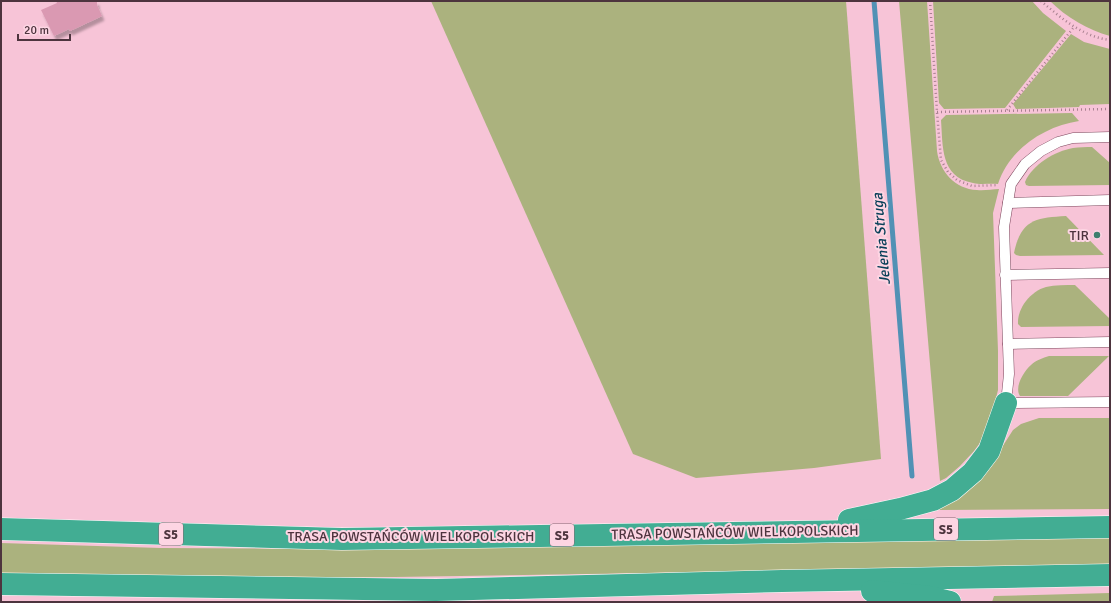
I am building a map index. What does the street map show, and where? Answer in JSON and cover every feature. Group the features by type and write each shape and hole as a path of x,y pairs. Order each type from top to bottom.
{"highway":[{"path":"782,531 861,518 900,509 933,500 952,490 973,472 989,450 1006,403"},
{"name":"TRASA POWSTAŃCÓW WIELKOPOLSKICH","path":"1,529 342,539 1110,526"},
{"path":"1,584 436,590 782,581 1110,575"},
{"path":"782,581 929,597 950,602"}],"lane":[{"path":"1110,136 1073,138 1058,142 1040,151 1025,164 1011,184 1004,227 1009,374 1006,403 1110,402"},
{"path":"1008,203 1110,200"},
{"path":"1005,276 1110,273"},
{"path":"1008,344 1110,342"}],"path":[{"path":"930,1 941,160 948,172 957,180 972,186 1011,184"},
{"path":"1041,1 1074,27 1099,39 1110,40"},
{"path":"1007,110 1074,27"},
{"path":"937,112 1110,109"}],"green space":[{"path":"431,1 846,1 881,459 814,468 696,478 633,454"},
{"path":"899,1 927,1 937,151 941,166 955,183 969,189 999,189 993,213 998,390 982,440 960,466 940,481"},
{"path":"933,1 1032,1 1043,13 1066,31 1005,108 944,109 939,103"},
{"path":"1050,1 1110,1 1110,36 1078,22"},
{"path":"1071,34 1084,42 1110,49 1110,104 1080,105 1079,107 1016,109 1013,104"},
{"path":"1072,113 1079,121 1054,128 1030,141 1019,150 1011,160 1003,171 998,184 976,184 962,180 954,174 945,159 941,120 946,115"},
{"path":"1092,147 1110,163 1110,185 1026,185 1025,182 1028,176 1045,160 1059,152 1073,148"},
{"path":"1066,216 1104,255 1020,256 1014,253 1021,233 1031,222 1046,218"},
{"path":"1075,285 1110,319 1110,326 1021,327 1018,324 1018,318 1022,306 1035,292 1049,286"},
{"path":"1049,356 1109,356 1068,396 1020,396 1018,388 1025,371 1035,362"},
{"path":"1039,418 1110,418 1110,509 937,510 945,505 997,455 1013,430 1021,424"},
{"path":"1110,537 1110,566 328,578 1,573 1,543 161,548 333,549"},
{"path":"1110,593 1110,602 992,602 994,596"}],"building":[{"path":"56,1 97,1 97,5 102,16 70,31 69,29 54,36 41,10 57,3"}],"waterway":[{"name":"Jelenia Struga","path":"874,1 912,476"}],"place":[{"name":"TIR","path":"1097,235"}]}
